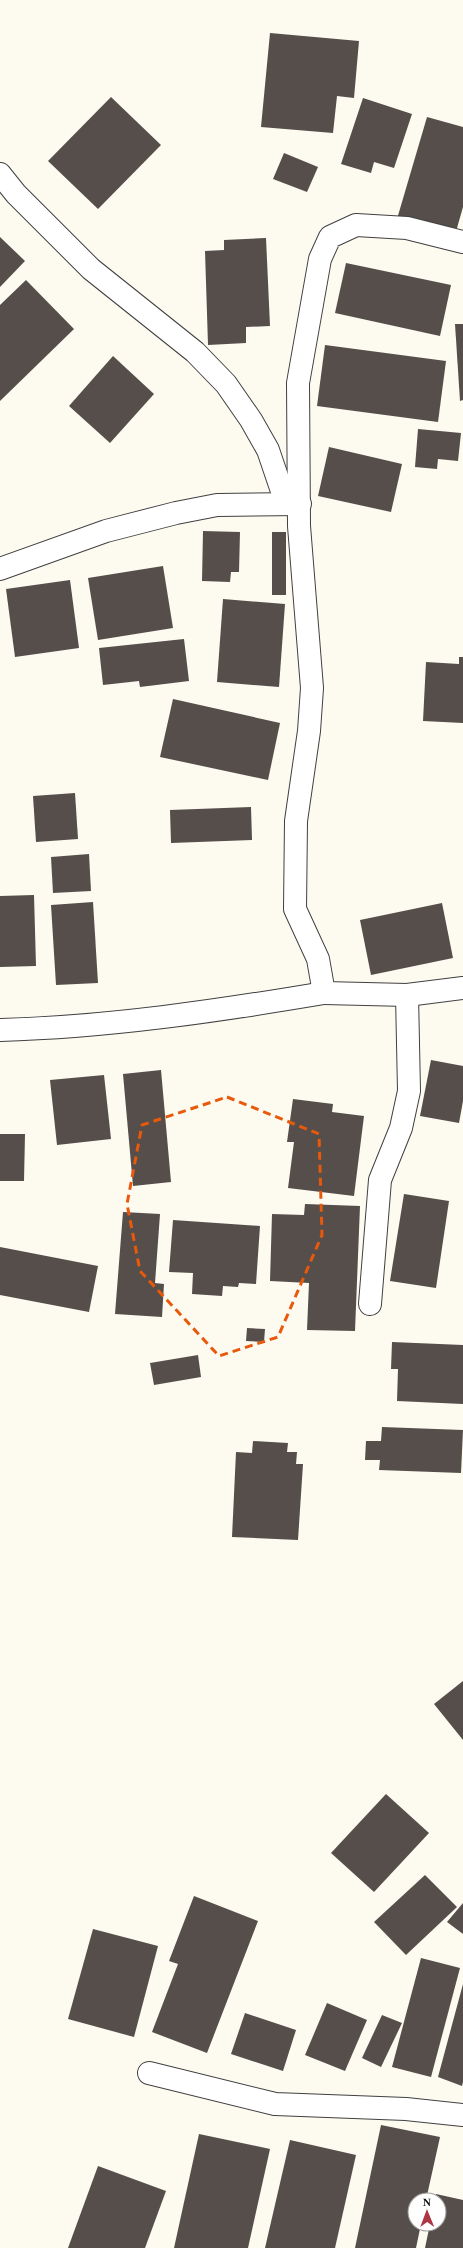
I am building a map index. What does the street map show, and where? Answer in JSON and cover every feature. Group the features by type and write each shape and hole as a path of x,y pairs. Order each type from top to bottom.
{"street":[{"path":"0,174 16,194 91,269 195,352 226,384 251,420 268,450 293,503 299,526 312,688 309,731 296,821 295,909 318,959 324,993"},
{"path":"293,503 298,382 320,259 330,237 356,225 407,228 463,242"},
{"path":"0,569 106,531 176,513 217,505 293,503"},
{"path":"0,1030 50,1029 212,1012 324,993 407,995 463,988"},
{"path":"370,1304 380,1180 401,1128 409,1090 407,995"},
{"path":"149,2073 275,2104 406,2109 463,2115"}],"highlighted area":[{"path":"227,1097 319,1134 322,1235 278,1337 219,1356 140,1271 127,1204 142,1125"}],"building":[{"path":"270,33 359,41 354,98 337,96 333,133 261,127"},
{"path":"111,97 161,145 98,209 48,161"},
{"path":"363,98 412,114 394,168 374,162 371,173 341,164"},
{"path":"427,117 463,127 463,207 455,235 397,219"},
{"path":"284,153 318,167 307,192 273,179"},
{"path":"0,237 25,261 0,287"},
{"path":"266,238 270,326 246,327 246,343 208,345 205,251 224,250 224,240"},
{"path":"346,263 451,285 440,336 335,313"},
{"path":"26,280 74,329 0,401 0,305"},
{"path":"455,324 463,324 463,400 460,401"},
{"path":"325,345 446,361 438,422 317,406"},
{"path":"113,356 154,394 110,443 69,406"},
{"path":"418,429 461,433 458,461 438,459 437,469 415,467"},
{"path":"329,447 402,464 391,512 318,496"},
{"path":"203,531 240,532 239,572 231,572 230,582 202,581"},
{"path":"272,532 286,532 286,595 272,595"},
{"path":"163,566 173,628 98,640 88,578"},
{"path":"70,580 79,648 15,657 6,589"},
{"path":"223,599 285,604 279,687 217,682"},
{"path":"184,639 189,681 140,687 139,681 103,685 99,648"},
{"path":"459,657 463,657 463,723 423,721 426,662 459,664"},
{"path":"173,699 280,723 268,780 160,757"},
{"path":"75,793 78,839 36,842 33,796"},
{"path":"251,807 252,840 171,843 170,810"},
{"path":"89,854 91,891 53,893 51,857"},
{"path":"34,895 36,966 0,967 0,896"},
{"path":"93,902 98,983 56,985 51,905"},
{"path":"442,903 453,958 371,975 360,920"},
{"path":"431,1060 463,1066 463,1101 459,1123 420,1116"},
{"path":"161,1070 171,1182 133,1186 123,1074"},
{"path":"104,1075 111,1139 57,1145 50,1080"},
{"path":"293,1099 333,1104 332,1112 364,1116 354,1196 288,1188 294,1142 287,1142"},
{"path":"0,1134 25,1134 24,1181 0,1181"},
{"path":"404,1194 449,1201 436,1288 390,1281"},
{"path":"305,1204 360,1206 355,1331 307,1330 309,1283 270,1281 272,1214 304,1215"},
{"path":"123,1212 160,1214 155,1283 164,1284 162,1317 115,1314"},
{"path":"173,1220 260,1226 256,1284 239,1283 238,1287 223,1286 222,1296 192,1294 193,1273 169,1272"},
{"path":"0,1247 98,1266 89,1312 0,1295"},
{"path":"247,1328 265,1329 264,1342 246,1341"},
{"path":"392,1342 463,1345 463,1404 397,1401 398,1369 391,1369"},
{"path":"198,1355 201,1377 154,1385 150,1363"},
{"path":"382,1427 463,1430 461,1473 379,1470 380,1460 365,1460 366,1441 381,1441"},
{"path":"253,1441 288,1443 287,1452 297,1452 296,1464 303,1464 298,1540 232,1537 236,1452 252,1453"},
{"path":"463,1681 463,1740 434,1704"},
{"path":"386,1794 429,1833 374,1892 331,1853"},
{"path":"425,1875 457,1907 406,1955 374,1922"},
{"path":"194,1896 258,1921 207,2053 152,2032 178,1964 169,1961"},
{"path":"463,1903 463,1934 447,1922"},
{"path":"93,1929 158,1946 134,2037 68,2019"},
{"path":"421,1958 460,1968 431,2077 392,2067"},
{"path":"463,1984 463,2082 462,2086 438,2077"},
{"path":"327,2003 367,2020 345,2071 305,2055"},
{"path":"245,2013 296,2030 283,2071 231,2054"},
{"path":"382,2015 402,2023 381,2067 362,2058"},
{"path":"381,2125 440,2137 428,2192 407,2192 407,2232 419,2232 416,2248 355,2248"},
{"path":"199,2134 270,2149 248,2248 174,2248"},
{"path":"290,2140 356,2155 335,2248 265,2248"},
{"path":"98,2166 166,2191 145,2248 68,2248"},
{"path":"447,2196 463,2200 463,2248 425,2248 428,2232 447,2232"}]}
